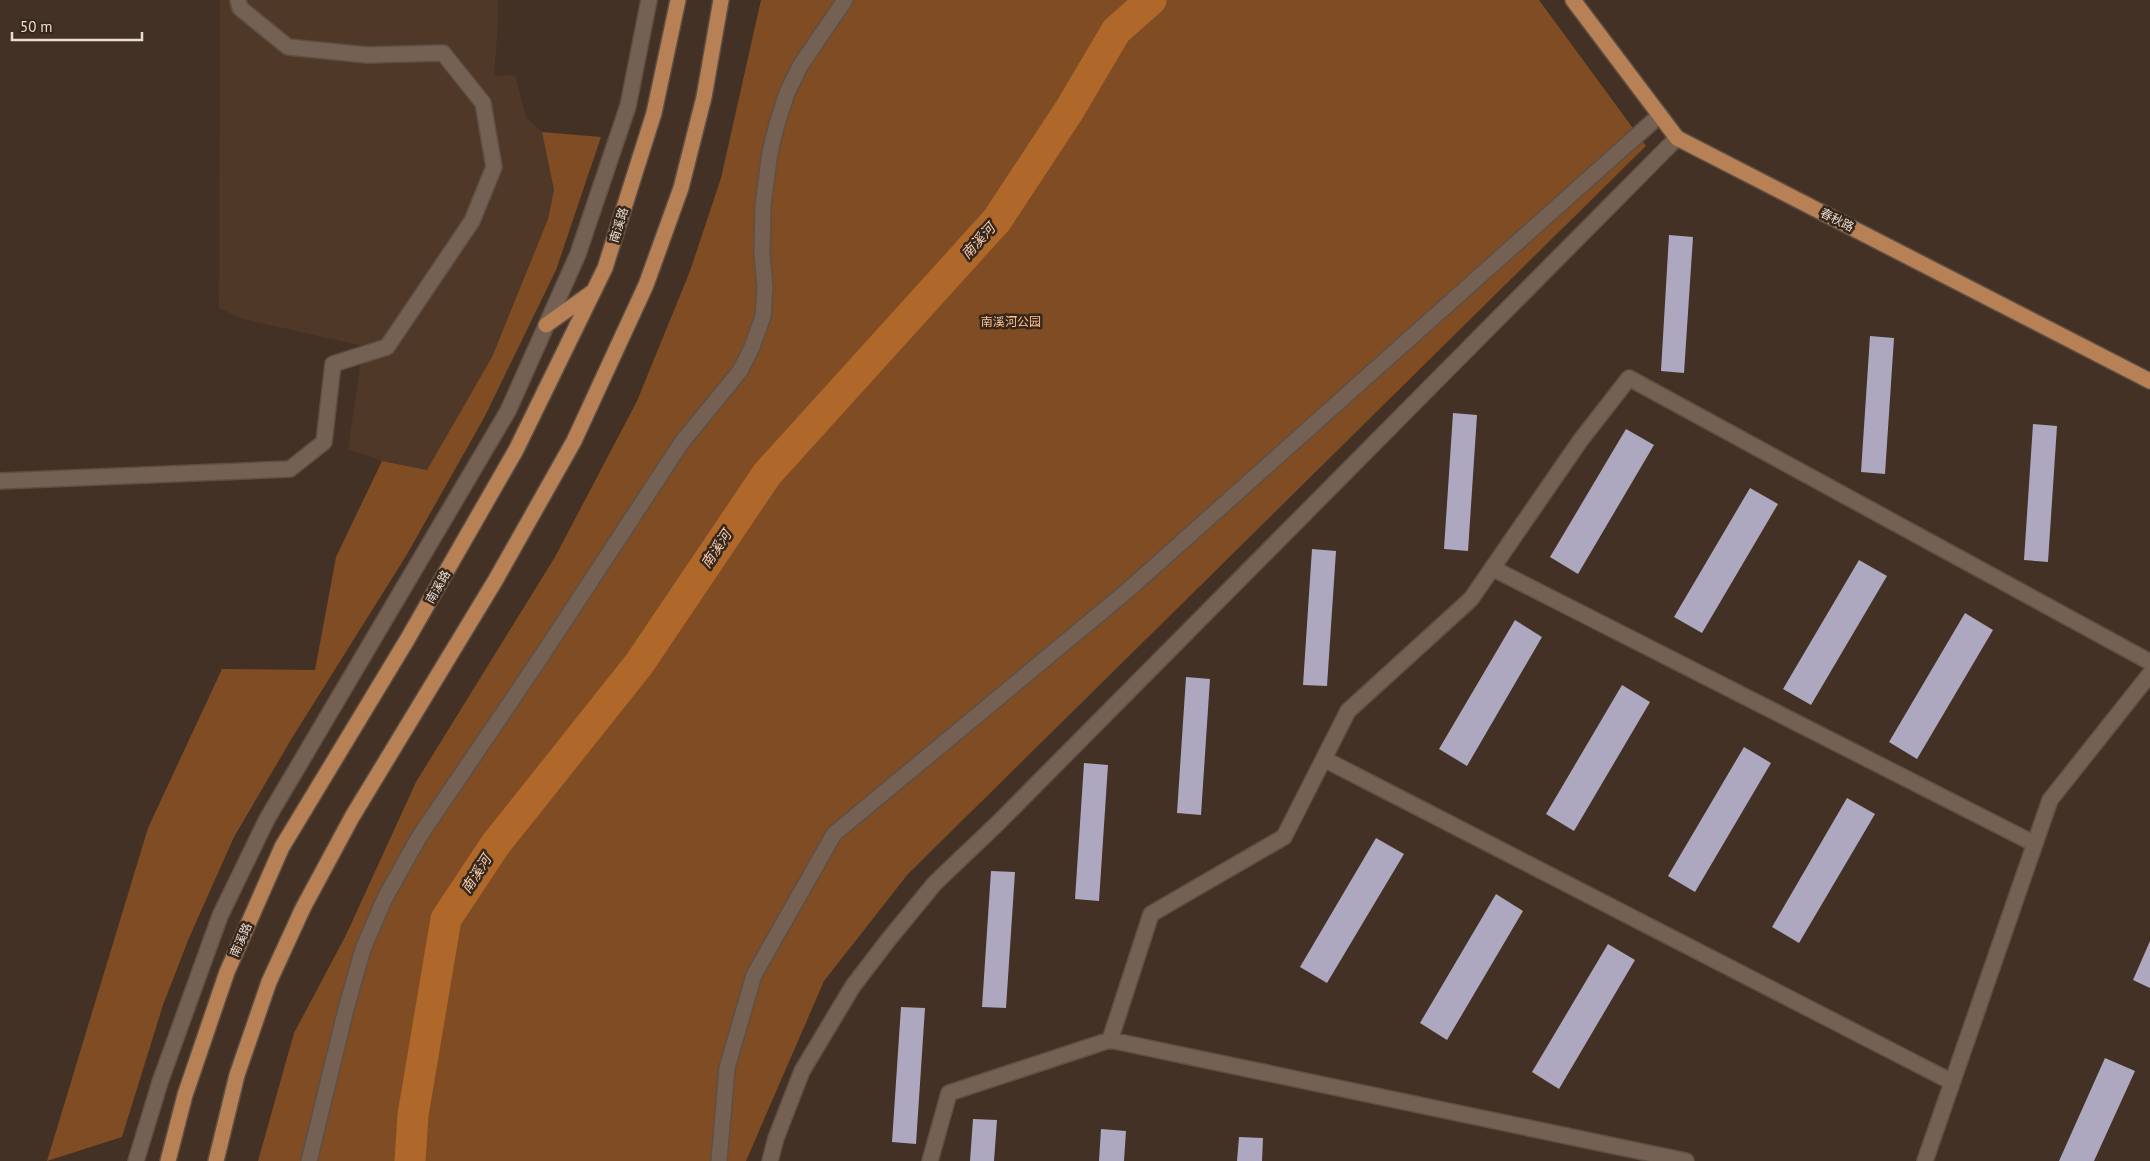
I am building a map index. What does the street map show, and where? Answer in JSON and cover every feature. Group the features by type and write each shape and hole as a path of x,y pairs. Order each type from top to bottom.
{"main road":[{"name":"南溪路","path":"168,1161 185,1096 227,972 282,847 408,640 516,450 605,268 654,113 678,0"},
{"path":"216,1161 237,1075 266,991 303,908 352,817 495,581 574,441 646,285 681,188 704,97 721,0"},
{"name":"春秋路","path":"1572,0 1678,138 2150,381"},
{"path":"546,325 594,290"}],"street":[{"path":"0,481 290,469 324,442 333,364 387,347 472,221 494,167 483,103 443,53 367,55 288,46 240,8 238,0"},
{"path":"136,1161 160,1082 220,916 266,819 508,411 578,254 628,106 649,0"},
{"path":"309,1161 346,1009 363,949 385,898 419,838 545,652 682,442 740,371 752,347 763,316 765,287 762,254 763,205 770,152 777,124 787,93 800,66 845,0"},
{"path":"719,1161 727,1068 754,975 834,834 1135,584 1660,115"},
{"path":"770,1161 776,1138 802,1071 853,986 889,938 935,883 998,823 1678,138"},
{"path":"1110,1040 1151,914 1284,837 1348,711 1471,599 1580,441 1629,378 2150,662"},
{"path":"1492,568 2035,844"},
{"path":"1925,1161 2050,800 2150,674"},
{"path":"1324,759 1952,1082"},
{"path":"930,1161 949,1093 1110,1040 1686,1161"}],"shaded area":[{"path":"220,0 498,0 494,76 515,75 526,117 542,132 554,190 548,219 492,357 427,470 382,461 348,449 363,346 243,319 219,308"}],"green space":[{"name":"南溪河公园","path":"761,0 1539,0 1646,146 908,874 824,981 746,1161 258,1161 294,1033 346,935 416,782 555,557 637,401 690,271 721,178"},
{"path":"542,132 601,137 556,270 484,418 406,556 292,738 234,837 189,938 163,1005 122,1137 47,1161 148,828 222,669 315,670 336,557 382,461 427,470 492,357 548,219 554,190"}],"building":[{"path":"1669,235 1693,237 1684,373 1661,371"},
{"path":"1870,336 1894,338 1885,474 1861,472"},
{"path":"1453,413 1477,415 1468,551 1444,549"},
{"path":"2033,424 2057,426 2048,562 2024,560"},
{"path":"1626,429 1654,445 1578,574 1550,557"},
{"path":"1750,488 1778,504 1702,633 1674,617"},
{"path":"1312,549 1336,551 1327,686 1303,685"},
{"path":"1859,560 1887,576 1811,705 1783,689"},
{"path":"1965,613 1993,630 1917,759 1889,742"},
{"path":"1515,620 1542,637 1467,766 1439,749"},
{"path":"1186,677 1210,679 1201,815 1177,813"},
{"path":"1622,685 1650,702 1574,831 1546,814"},
{"path":"1744,747 1771,763 1695,892 1668,876"},
{"path":"1084,763 1108,765 1099,901 1075,899"},
{"path":"1847,798 1875,814 1799,943 1772,927"},
{"path":"1376,838 1404,854 1327,983 1300,967"},
{"path":"991,871 1015,872 1006,1008 982,1007"},
{"path":"1496,894 1523,911 1447,1040 1420,1023"},
{"path":"2150,941 2150,988 2133,980"},
{"path":"1608,944 1635,960 1559,1089 1532,1072"},
{"path":"901,1007 925,1008 916,1144 892,1142"},
{"path":"2105,1058 2135,1071 2094,1161 2059,1161"},
{"path":"973,1119 997,1120 994,1161 970,1161"},
{"path":"1101,1129 1126,1131 1124,1161 1099,1161"},
{"path":"1239,1137 1263,1138 1262,1161 1237,1161"}],"waterway":[{"name":"南溪河","path":"410,1161 413,1115 446,919 495,845 639,664 767,474 997,220 1070,109 1116,31 1151,0"}]}
